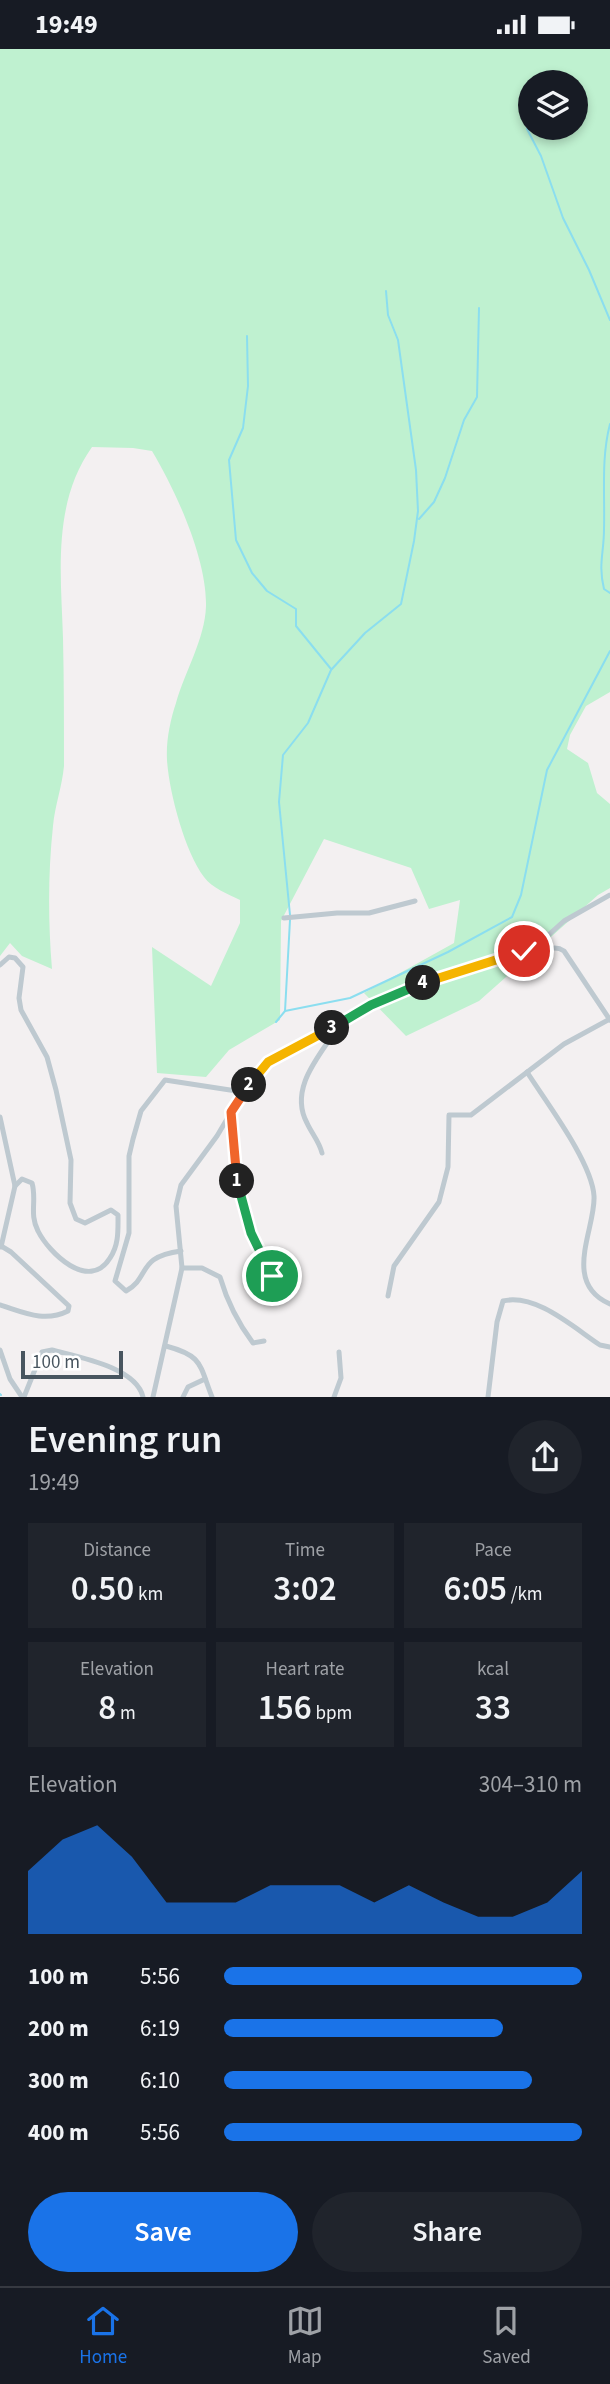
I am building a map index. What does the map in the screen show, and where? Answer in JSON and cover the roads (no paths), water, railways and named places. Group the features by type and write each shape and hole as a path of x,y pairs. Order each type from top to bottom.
{"street":[{"path":"153,1397 182,1268 176,1206 181,1185 243,1092 268,1062 371,1005 473,965 524,951 544,939 564,921 610,895"},
{"path":"284,918 369,913 415,901"},
{"path":"388,1296 394,1266 439,1202 448,1167 449,1115 471,1115 564,1044 610,1019 564,951 558,948 529,955 524,951"},
{"path":"0,965 9,957 15,958 23,967 19,998 21,1010 47,1057 56,1090 71,1160 70,1203 76,1219 85,1223 111,1210 118,1215 118,1232 111,1257 98,1268 90,1270 71,1267 55,1256 37,1230 33,1218 32,1183 22,1179 15,1186"},
{"path":"322,1153 319,1140 307,1123 301,1101 305,1076 332,1036 332,1028"},
{"path":"527,1072 573,1143 593,1184 594,1199 585,1238 583,1262 595,1293 610,1304"},
{"path":"181,1251 163,1254 148,1263 133,1287 126,1291 115,1281 129,1233 129,1156 141,1111 164,1080 243,1092"},
{"path":"231,1112 238,1193 251,1233 272,1276"},
{"path":"0,1117 15,1186 1,1247 11,1252 69,1305 63,1313 36,1316 21,1314 0,1305"},
{"path":"182,1268 202,1268 220,1277 235,1315 248,1336 253,1343 264,1341"},
{"path":"488,1397 497,1322 503,1301 517,1297 550,1313 600,1345 610,1347"},
{"path":"166,1346 189,1352 197,1359 212,1397"},
{"path":"0,1350 10,1379 23,1397"},
{"path":"23,1397 42,1352 52,1350 115,1369 141,1389 143,1397"},
{"path":"336,1396 341,1378 339,1353"},
{"path":"183,1397 188,1387 205,1379"}],"waterway":[{"path":"533,140 563,218 610,320"},
{"path":"290,915 279,802 283,755 308,723 331,670 365,633 401,604 414,541 418,511 416,470 398,340 388,315 386,291"},
{"path":"419,519 434,502 464,420 477,397 479,308"},
{"path":"247,336 248,386 243,428 229,460 236,540 252,573 267,591 296,609 296,626 331,669"},
{"path":"610,424 604,463 604,537 601,565 604,589 610,593"},
{"path":"276,1022 285,1011 350,998 448,952 512,917 521,895 547,770 610,651"},
{"path":"285,1011 290,920"}]}
